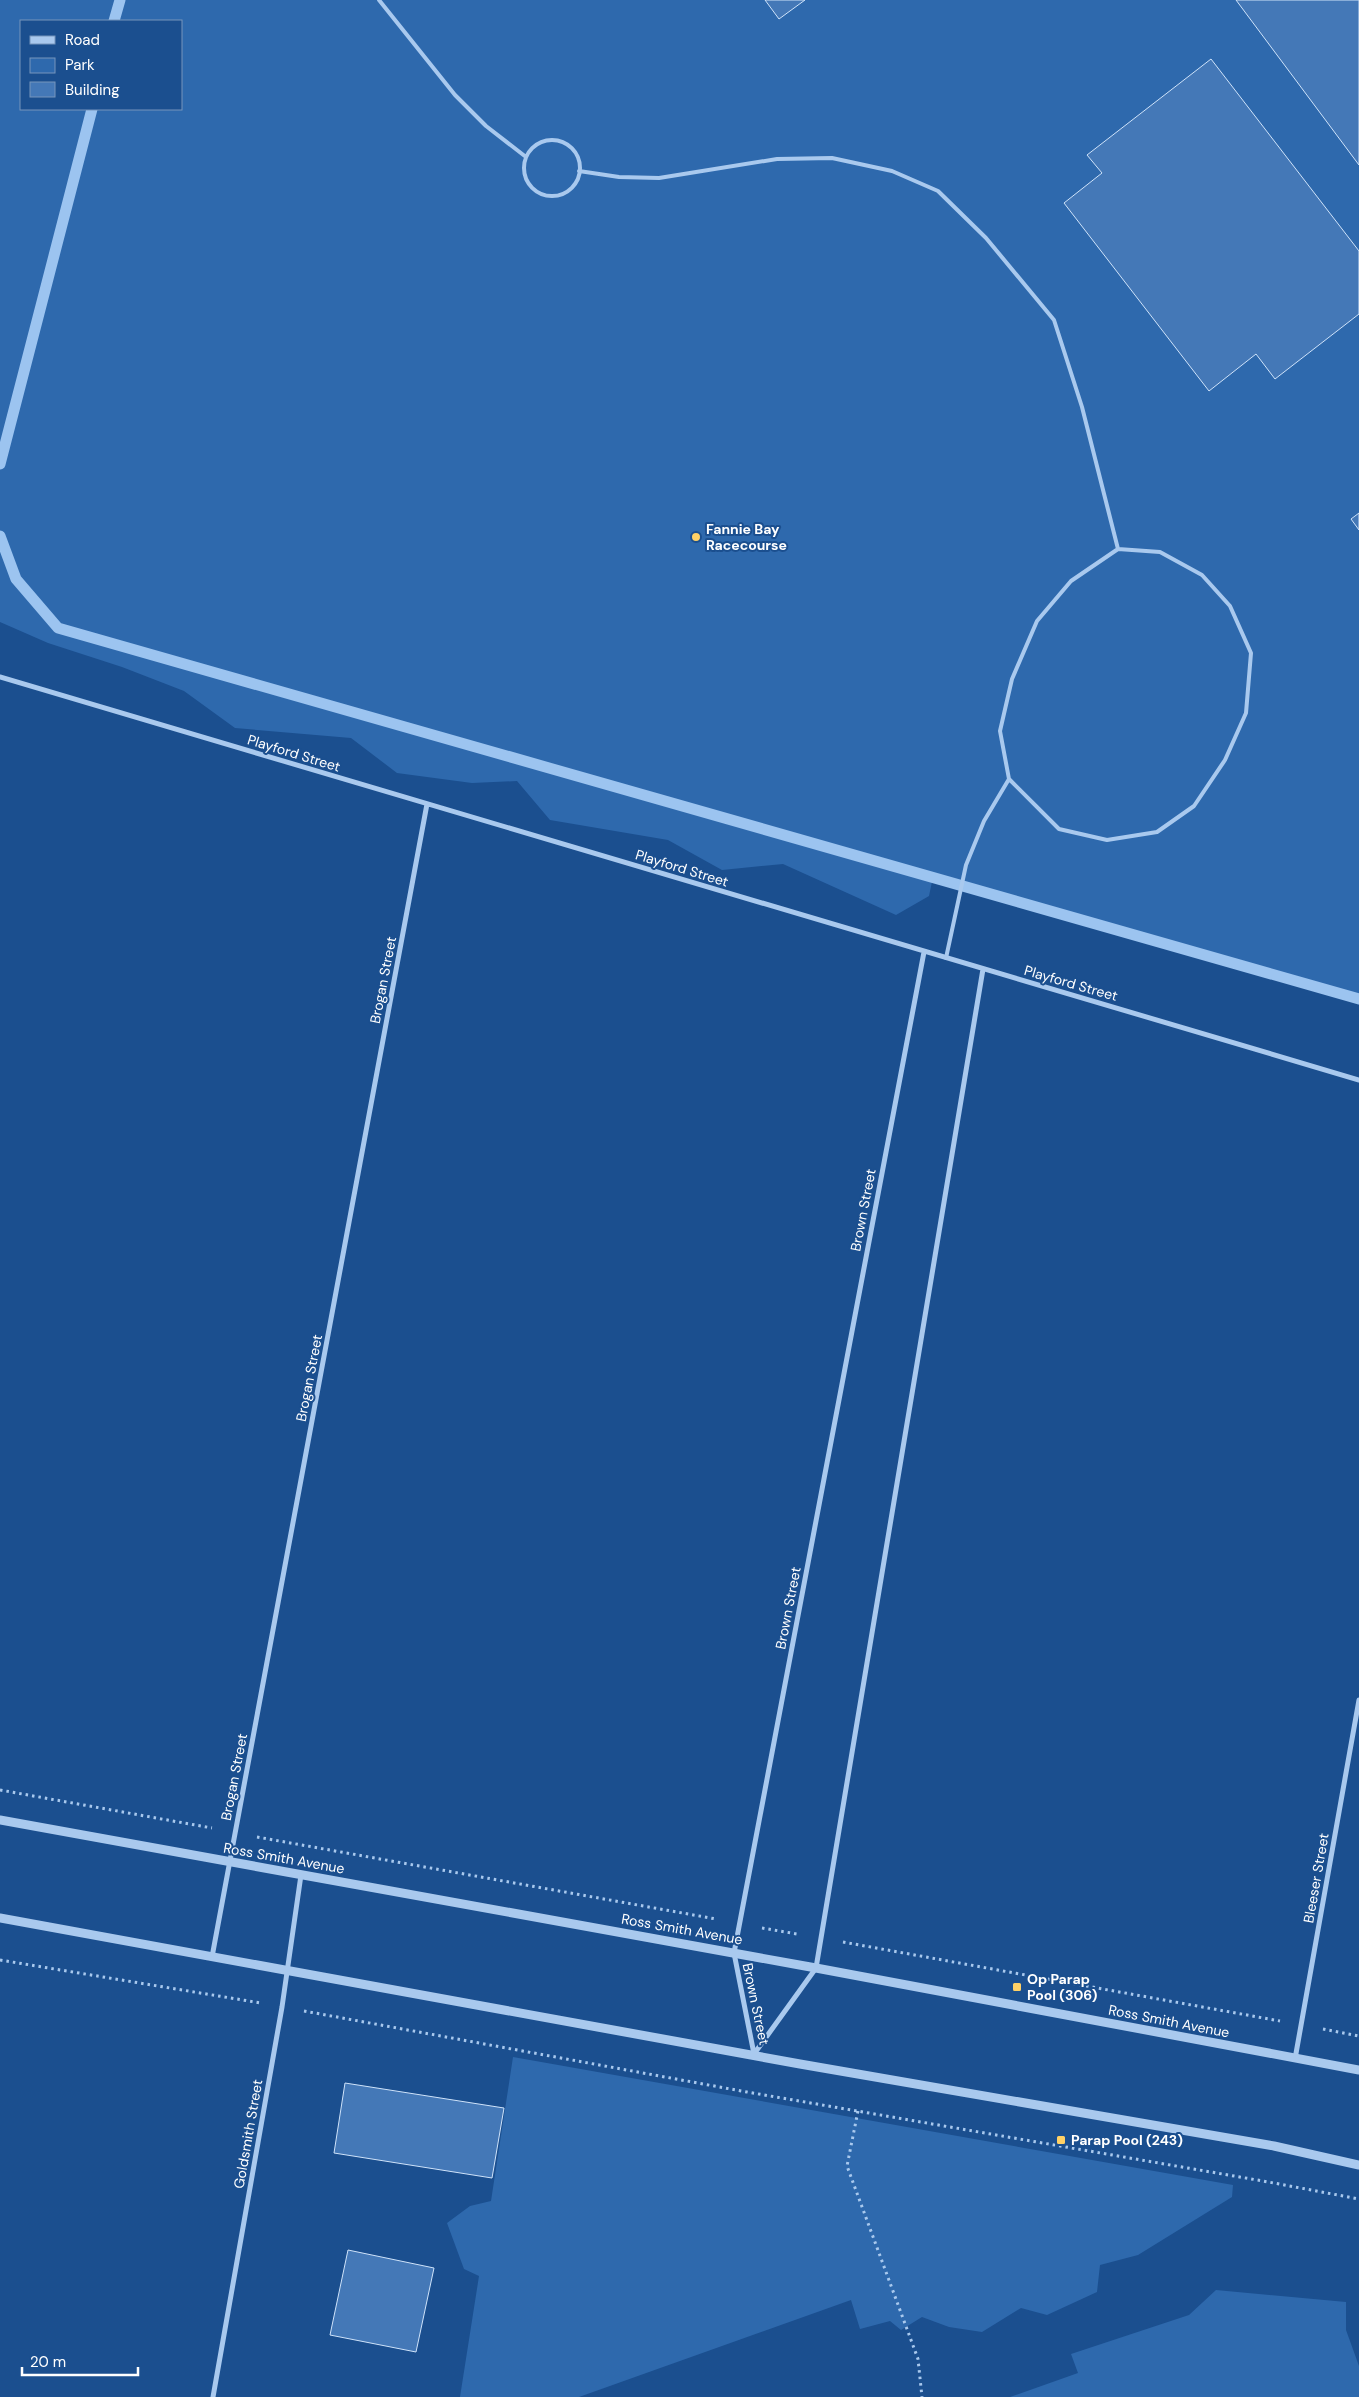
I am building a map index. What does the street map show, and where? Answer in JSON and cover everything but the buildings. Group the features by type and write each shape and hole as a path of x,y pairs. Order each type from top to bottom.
{"street":[{"name":"Playford Street","path":"0,677 1359,1080"},
{"name":"Brogan Street","path":"212,1957 427,804"},
{"name":"Brown Street","path":"754,2054 734,1953 924,952"},
{"name":"Brown Street","path":"754,2054 816,1968 983,969"},
{"name":"Bleeser Street","path":"1295,2059 1359,1700"},
{"name":"Ross Smith Avenue","path":"0,1820 816,1968 1359,2070"},
{"name":"Goldsmith Street","path":"213,2397 282,2007 301,1875"},
{"path":"0,1918 809,2065 1274,2146 1359,2165"}],"lane":[{"path":"379,0 455,95 486,126 526,157"},
{"path":"543,141 559,141 566,144 577,155 579,171 576,181 561,194 550,196 539,193 525,178 524,167 526,157 530,150 543,141"},
{"path":"579,171 619,177 659,178 777,159 832,158 892,171 938,191 986,238 1054,320 1082,407 1118,550"},
{"path":"1118,550 1160,552 1202,575 1230,606 1251,653 1246,713 1225,760 1194,806 1157,832 1107,840 1059,829 1009,779 1000,731 1012,679 1037,621 1071,581 1118,550"},
{"path":"946,958 966,865 984,821 1009,779"}],"path":[{"path":"0,1790 1359,2036"},
{"path":"0,1960 282,2007 858,2111 1263,2181 1359,2200"},
{"path":"858,2111 847,2166 918,2358 922,2397"}],"green space":[{"name":"Fannie Bay Racecourse","path":"0,0 1359,0 1359,999 933,877 929,896 896,915 783,864 722,870 668,840 550,820 517,781 472,783 397,773 351,738 235,728 184,691 122,667 48,643 0,622"},
{"path":"513,2057 1233,2185 1232,2197 1138,2255 1100,2265 1097,2292 1047,2315 1021,2308 982,2332 949,2327 922,2317 901,2330 890,2321 860,2329 851,2300 579,2397 460,2397 479,2276 464,2269 447,2223 470,2206 491,2201"},
{"path":"1216,2290 1346,2302 1346,2330 1359,2366 1359,2397 1010,2397 1078,2373 1071,2354 1189,2315"}],"waterway":[{"path":"114,20 120,0"},
{"path":"0,464 92,110"},
{"path":"0,536 16,579 58,628 1359,999"}],"place":[{"name":"Fannie Bay Racecourse","path":"696,537"},
{"name":"Op Parap Pool (306)","path":"1017,1987"},
{"name":"Parap Pool (243)","path":"1061,2140"}]}
